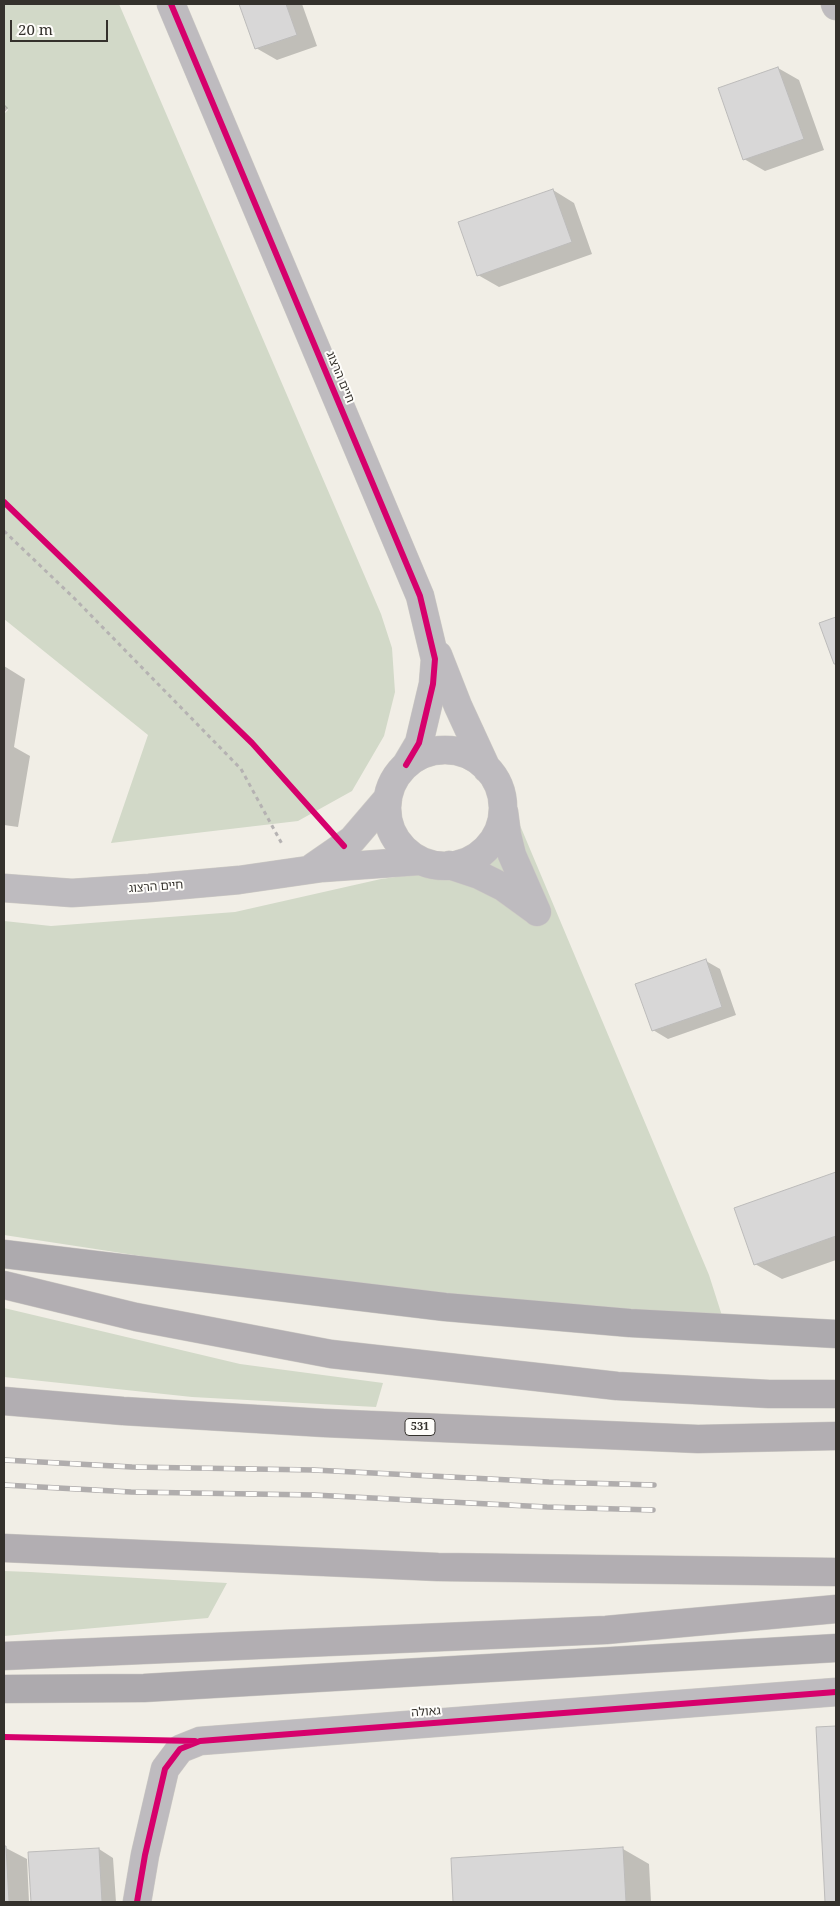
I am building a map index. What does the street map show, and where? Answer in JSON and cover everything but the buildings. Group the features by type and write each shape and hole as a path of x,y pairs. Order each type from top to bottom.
{"highway":[{"path":"4,1286 136,1317 330,1354 618,1386 769,1394 836,1394"},
{"name":"531","path":"4,1401 122,1411 324,1423 688,1439 836,1436"},
{"path":"4,1548 438,1567 836,1572"},
{"path":"4,1656 606,1630 836,1609"}],"main road":[{"path":"4,1254 445,1306 630,1322 836,1334"},
{"path":"4,1689 144,1688 836,1648"}],"street":[{"name":"חיים הרצוג","path":"171,4 420,596 435,659 431,699 419,743 406,765"},
{"name":"חיים הרצוג","path":"430,633 458,706 487,769"},
{"path":"450,866 503,887 538,912 512,855 507,835 501,791 487,769 478,760 460,752 441,750 423,755 406,765 394,779 388,798 387,817 393,835 404,850 420,861 438,866 450,866 475,858 490,846 500,829 503,810"},
{"name":"חיים הרצוג","path":"302,871 352,840 388,798"},
{"name":"חיים הרצוג","path":"4,888 72,893 239,880 302,871 420,861"},
{"name":"גאולה","path":"137,1902 144,1855 165,1769 180,1750 200,1741 836,1692"}],"path":[{"path":"4,530 75,599 241,769 302,871"}],"green space":[{"path":"4,4 119,4 381,614 392,648 395,692 384,736 352,791 298,821 111,843 148,735 4,619 4,114 8,110 4,105"},
{"path":"514,811 709,1275 724,1322 395,1295 4,1235 4,921 51,926 235,912 381,879 477,866"},
{"path":"4,1308 240,1364 383,1383 376,1407 192,1397 4,1377"},
{"path":"4,1571 227,1583 208,1618 4,1636"}],"railway":[{"path":"4,1460 132,1467 314,1470 549,1482 654,1485"},
{"path":"4,1485 131,1492 314,1495 547,1507 653,1510"}],"cycle path":[{"path":"171,4 420,596 435,659 433,684 419,743 406,765"},
{"path":"4,502 252,743 344,846"},
{"path":"137,1902 145,1855 165,1769 180,1749 200,1741 836,1692"},
{"path":"4,1737 195,1741"}]}
